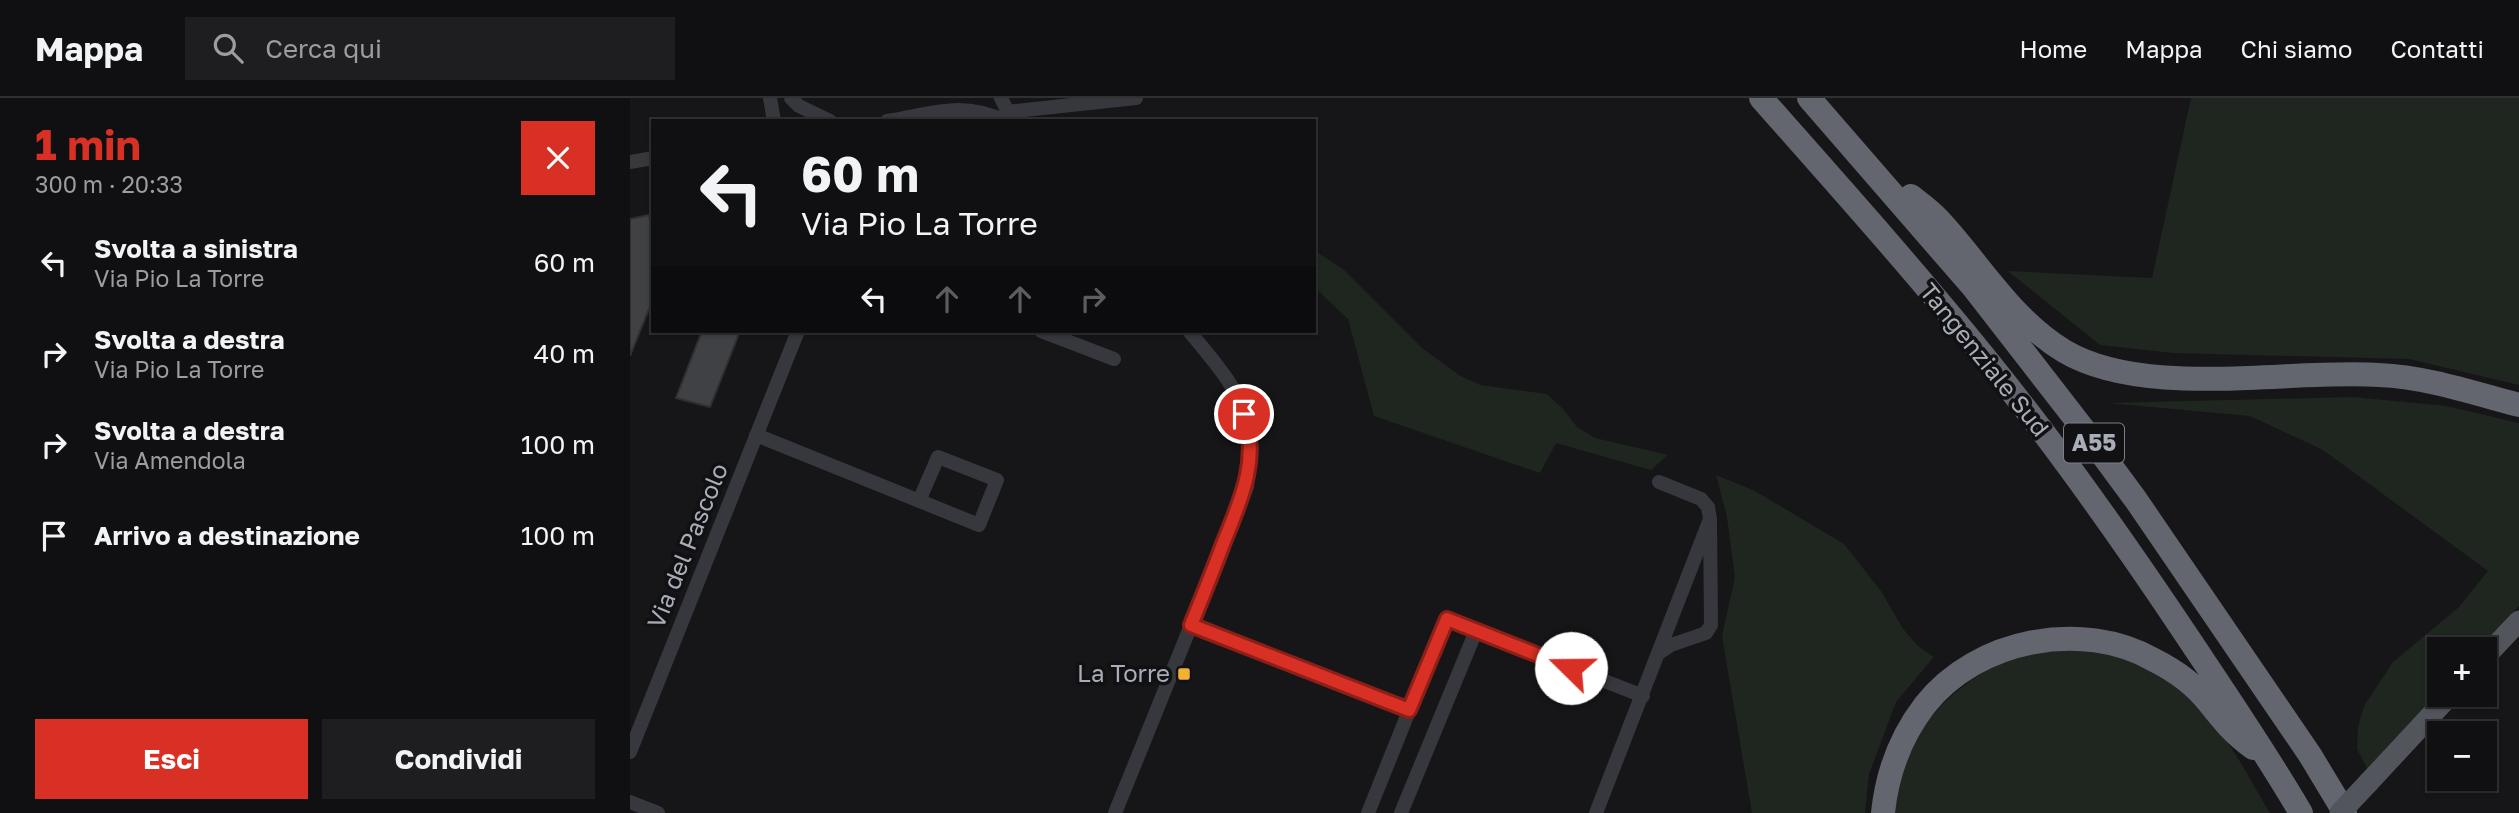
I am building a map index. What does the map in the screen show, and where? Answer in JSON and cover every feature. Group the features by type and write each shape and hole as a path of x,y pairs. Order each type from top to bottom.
{"highway":[{"name":"Tangenziale Sud","path":"1761,98 1988,361 2137,561 2272,764 2301,813"},
{"name":"Tangenziale Sud","path":"1809,98 1973,287 2088,435 2136,500 2310,755 2342,813"},
{"path":"1849,142 1938,218 2019,316 2064,351 2090,363 2119,371 2185,379 2381,375 2450,386 2519,405"},
{"path":"1883,813 1891,770 1900,748 1926,704 1941,688 1963,671 2006,650 2058,638 2086,639 2123,646 2153,659 2183,678 2210,704 2231,732 2272,764"}],"main road":[{"path":"2497,644 2519,621"},
{"path":"2342,813 2439,707"}],"street":[{"path":"770,98 774,119"},
{"path":"791,98 799,106 826,119"},
{"path":"925,118 961,98"},
{"path":"943,110 961,108 1007,113 1136,98"},
{"path":"630,162 651,158"},
{"name":"Via del Pascolo","path":"630,752 797,333"},
{"path":"1046,333 1114,359"},
{"path":"1115,813 1247,487 1249,428 1239,399 1223,371 1191,333"},
{"path":"756,435 919,501 979,525 997,480 938,457 919,501"},
{"path":"1659,482 1701,499 1708,507 1711,592 1711,625 1706,633 1671,645 1659,653"},
{"path":"1596,813 1710,519"},
{"path":"1685,586 1699,580 1711,592"},
{"path":"1368,813 1447,619 1643,696"},
{"path":"1191,625 1409,710"},
{"path":"1401,813 1476,631"},
{"path":"630,802 658,813"}],"shaded area":[{"path":"2191,98 2519,98 2519,385 2409,359 2173,353 2100,345 2008,271 2152,278"},
{"path":"1316,251 1344,270 1422,348 1459,375 1480,385 1547,394 1577,427 1595,438 1668,455 1651,470 1556,443 1540,473 1374,416 1348,319 1316,289"},
{"path":"2353,397 2446,406 2519,423 2519,606 2490,637 2427,637 2427,705 2368,770 2357,749 2358,727 2364,706 2393,662 2459,607 2488,571 2323,450 2250,416 2108,403"},
{"path":"1716,475 1755,491 1844,544 1881,591 1903,629 1918,646 1934,657 1896,702 1869,774 1865,813 1752,813 1722,636 1735,577 1727,517"},
{"path":"2082,649 2150,668 2188,694 2220,731 2270,813 1895,813 1901,777 1911,748 1933,715 1947,700 1978,676 2012,659 2055,650"}],"building":[{"path":"649,215 651,304 630,356 630,219"},
{"path":"701,333 739,333 710,407 676,398"}],"place":[{"name":"La Torre","path":"1184,674"}],"route":[{"path":"1244,414 1249,428 1247,487 1191,625 1409,710 1447,619 1571,668"}]}
